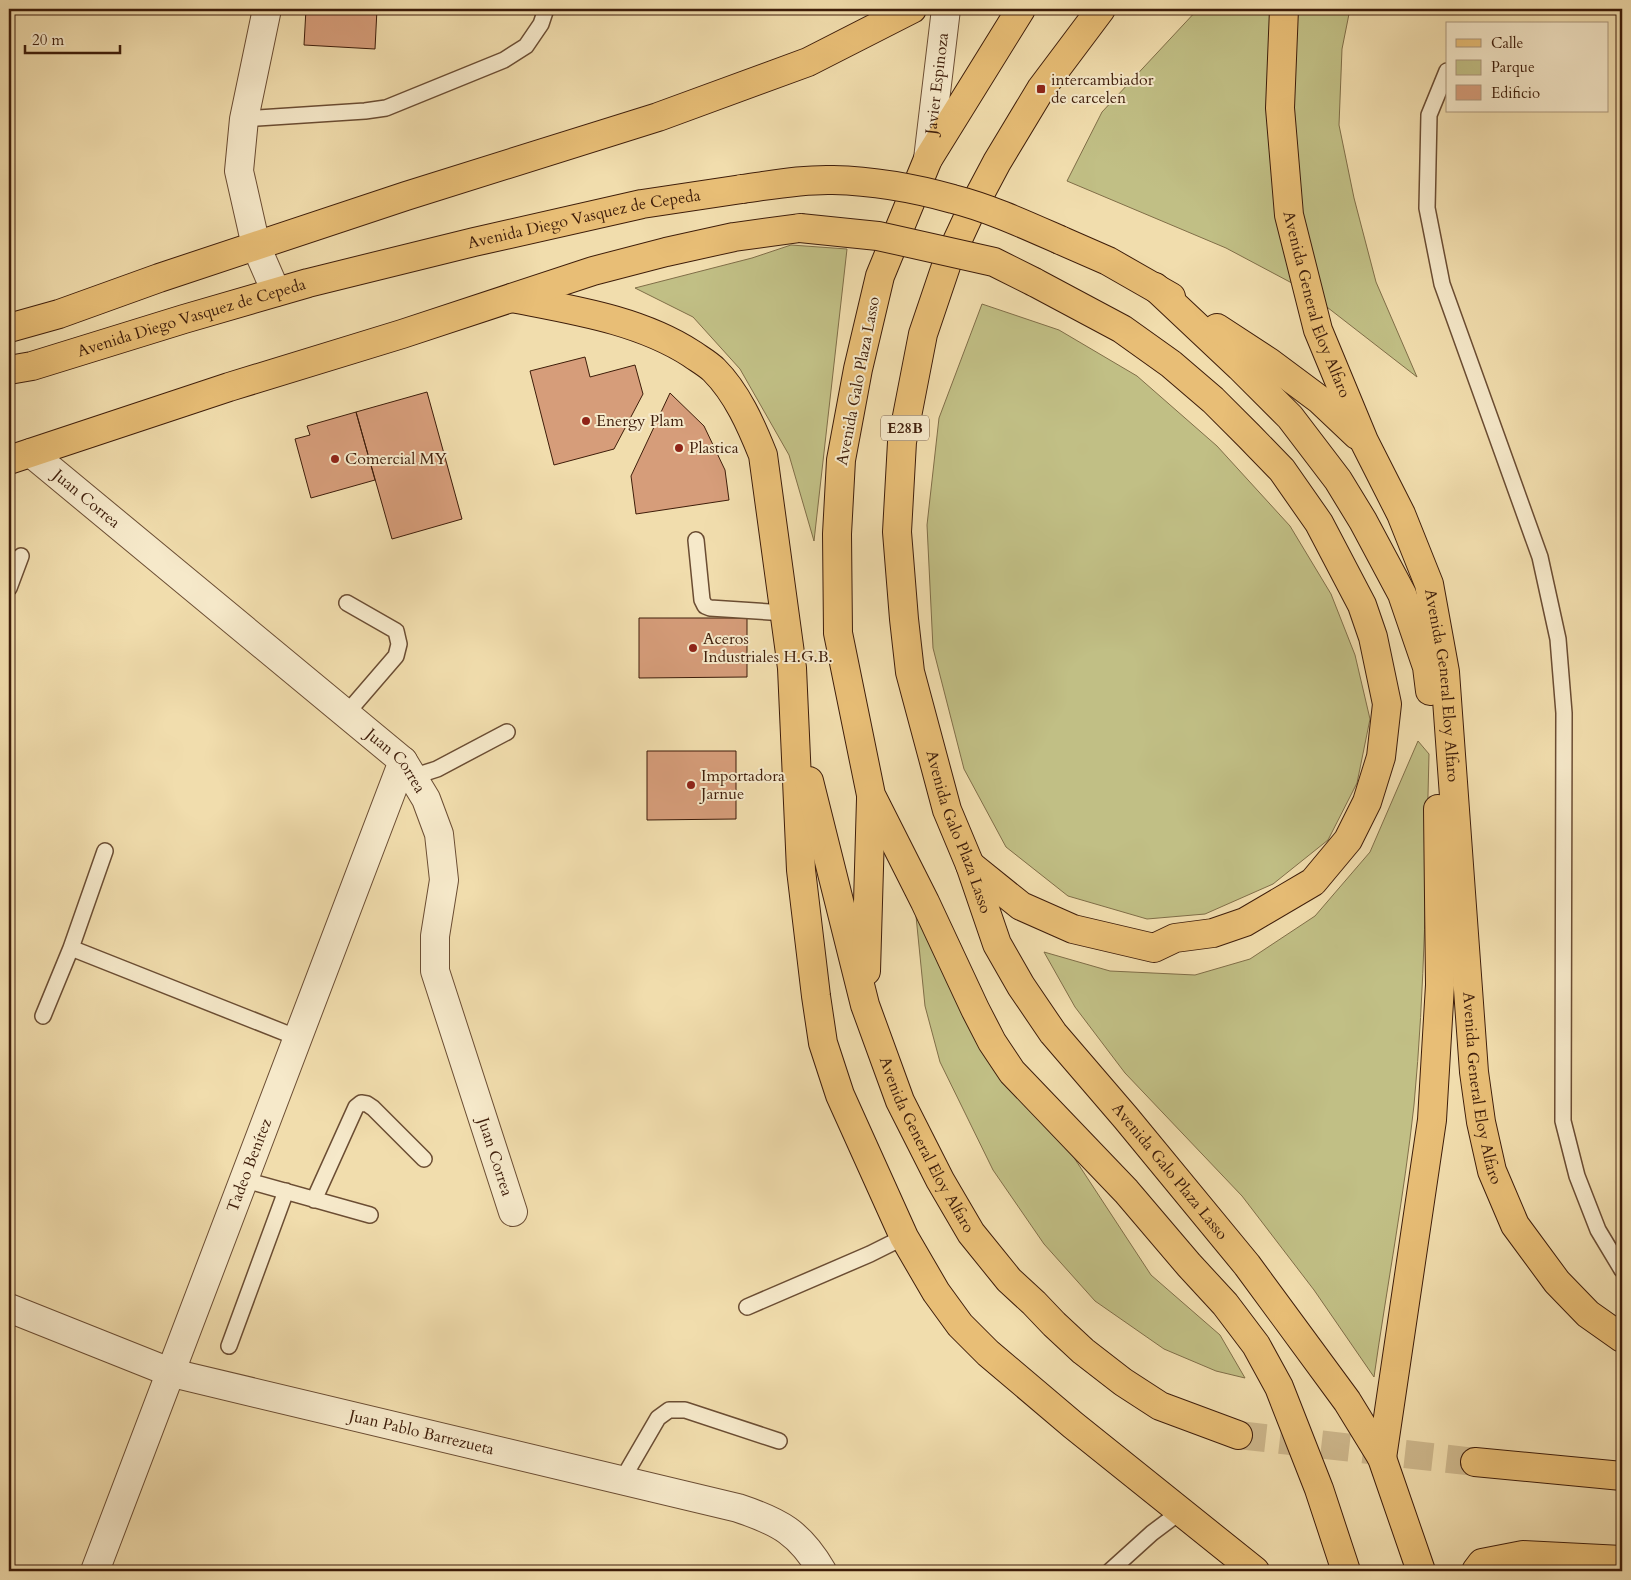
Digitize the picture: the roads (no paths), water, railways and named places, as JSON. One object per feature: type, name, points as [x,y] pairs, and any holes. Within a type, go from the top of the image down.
[{"type":"main road","points":[[9,328],[59,314],[256,246],[677,110],[808,62],[912,9]]},
{"type":"main road","name":"Avenida Galo Plaza Lasso","points":[[1021,9],[928,159],[880,276],[858,369],[841,460],[837,534],[838,633],[872,795],[992,1042],[1012,1072],[1126,1191],[1224,1304],[1256,1345],[1279,1387],[1319,1489],[1346,1571]]},
{"type":"main road","name":"Avenida Galo Plaza Lasso","points":[[1101,9],[1041,89],[996,162],[947,263],[923,334],[902,442],[897,532],[910,672],[947,810],[970,865],[998,944],[1021,986],[1053,1033],[1247,1265],[1347,1400],[1382,1458],[1421,1571]]},
{"type":"main road","name":"Avenida General Eloy Alfaro","points":[[1284,9],[1280,108],[1289,215],[1318,330],[1364,441],[1401,514],[1429,584],[1445,672],[1474,1072],[1481,1122],[1492,1171],[1515,1225],[1557,1282],[1588,1314],[1622,1338]]},
{"type":"main road","name":"Avenida Diego Vasquez de Cepeda","points":[[9,370],[32,366],[276,292],[502,235],[642,204],[803,180],[882,184],[955,199],[1014,220],[1108,261],[1155,287]]},
{"type":"main road","points":[[20,457],[229,387],[402,334],[593,271],[734,237],[800,228],[878,236],[994,262],[1122,329],[1171,364],[1219,406],[1282,470],[1319,524],[1362,605],[1372,637],[1387,704],[1381,758],[1367,802],[1348,840],[1313,882],[1246,922],[1212,933],[1175,938],[1154,948],[1073,929],[1020,906],[970,865]]},
{"type":"main road","points":[[1155,287],[1270,362],[1320,400],[1364,441]]},
{"type":"main road","points":[[1155,287],[1290,417],[1338,480],[1363,521],[1402,594],[1427,667],[1438,760],[1439,994],[1432,1120],[1382,1458]]},
{"type":"main road","points":[[512,298],[582,312],[657,334],[679,345],[713,369],[735,398],[751,427],[763,455],[792,668],[801,870],[816,996],[823,1043],[840,1095],[904,1237],[936,1292],[960,1325],[981,1346],[1073,1425],[1255,1571]]},
{"type":"main road","name":"Avenida General Eloy Alfaro","points":[[796,727],[865,1005],[900,1101],[940,1180],[971,1234],[1009,1280],[1083,1351],[1123,1382],[1160,1406],[1238,1435]]},
{"type":"main road","points":[[865,1005],[872,795]]},
{"type":"main road","points":[[1475,1462],[1622,1476]]},
{"type":"main road","points":[[1476,1571],[1482,1563],[1523,1555],[1622,1560]]},
{"type":"street","points":[[267,9],[244,119],[239,171],[256,246],[276,292]]},
{"type":"street","name":"Javier Espinoza","points":[[928,159],[946,9]]},
{"type":"street","name":"Juan Correa","points":[[20,457],[346,714],[408,769],[426,799],[439,834],[444,880],[435,936],[435,971],[513,1212]]},
{"type":"street","name":"Tadeo Benítez","points":[[95,1571],[298,1038],[408,769]]},
{"type":"street","name":"Juan Pablo Barrezueta","points":[[9,1308],[172,1373],[738,1508],[760,1515],[784,1527],[798,1537],[811,1552],[822,1571]]},
{"type":"lane","points":[[244,119],[386,108],[504,60],[526,46],[541,24],[546,9]]},
{"type":"lane","points":[[1446,73],[1429,115],[1427,208],[1442,284],[1540,557],[1558,639],[1564,713],[1563,1121],[1577,1176],[1598,1230],[1622,1270]]},
{"type":"lane","points":[[696,540],[702,600],[705,606],[710,608],[785,613]]},
{"type":"lane","points":[[9,588],[21,556]]},
{"type":"lane","points":[[346,714],[396,656],[399,644],[396,631],[347,602]]},
{"type":"lane","points":[[408,769],[437,769],[507,732]]},
{"type":"lane","points":[[43,1016],[71,948],[106,851]]},
{"type":"lane","points":[[71,948],[298,1038]]},
{"type":"lane","points":[[314,1200],[356,1107],[361,1103],[373,1108],[424,1159]]},
{"type":"lane","points":[[245,1180],[370,1215]]},
{"type":"lane","points":[[229,1346],[286,1191]]},
{"type":"lane","points":[[747,1307],[870,1254],[904,1237]]},
{"type":"lane","points":[[622,1480],[658,1418],[669,1410],[685,1410],[779,1440]]},
{"type":"lane","points":[[1110,1571],[1152,1533],[1180,1512]]},
{"type":"tunnel","points":[[1238,1435],[1475,1462]]},
{"type":"place","name":"intercambiador de carcelen","points":[[1041,89]]},
{"type":"place","name":"Energy Plam","points":[[586,421]]},
{"type":"place","name":"Plastica","points":[[679,448]]},
{"type":"place","name":"Comercial MY","points":[[335,459]]},
{"type":"place","name":"Aceros Industriales H.G.B.","points":[[693,648]]},
{"type":"place","name":"Importadora Jarnue","points":[[691,785]]}]
